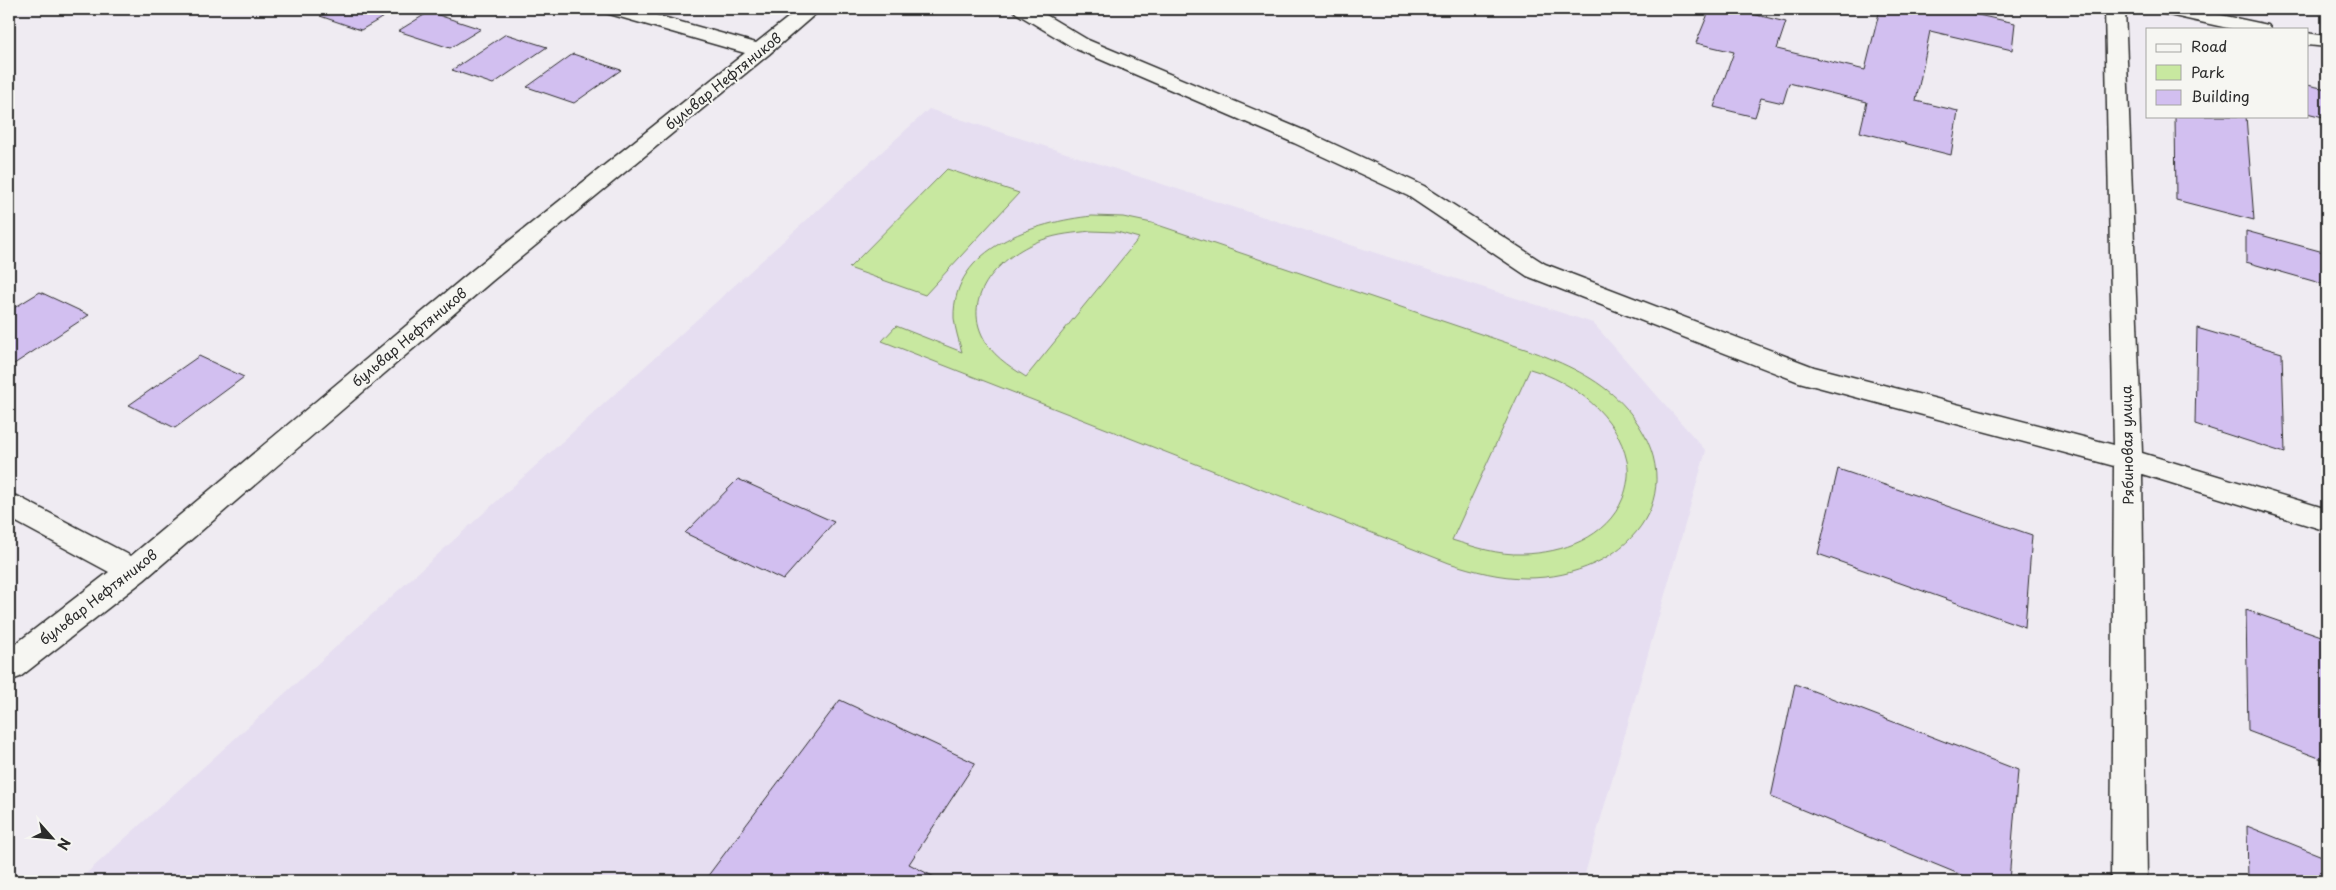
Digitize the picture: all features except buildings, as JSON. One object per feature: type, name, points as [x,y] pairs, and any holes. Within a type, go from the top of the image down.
[{"type":"street","points":[[613,9],[761,51]]},
{"type":"street","name":"бульвар Нефтяников","points":[[9,667],[133,571],[484,275],[812,9]]},
{"type":"street","points":[[1023,9],[1081,44],[1302,138],[1416,191],[1536,270],[1808,375],[2128,459],[2327,520]]},
{"type":"street","name":"Рябиновая улица","points":[[2114,9],[2128,459],[2129,881]]},
{"type":"street","points":[[2166,9],[2256,28]]},
{"type":"street","points":[[2308,39],[2325,42],[2327,38]]},
{"type":"street","points":[[9,505],[133,571]]},
{"type":"shaded area","points":[[929,109],[1593,323],[1706,451],[1583,881],[78,881]]},
{"type":"green space","points":[[947,169],[1019,193],[925,295],[849,268]]},
{"type":"green space","points":[[1092,216],[1123,217],[1152,223],[1537,353],[1574,369],[1597,382],[1618,399],[1627,409],[1648,441],[1656,472],[1653,501],[1641,526],[1621,547],[1594,564],[1562,574],[1517,578],[1478,571],[1449,563],[882,341],[896,326],[962,352],[954,318],[957,293],[967,273],[982,256],[1001,243],[1023,232],[1070,219]],"holes":[[[1091,231],[1117,232],[1139,238],[1026,377],[995,354],[985,342],[977,319],[982,289],[1001,264],[1028,246],[1054,236]],[[1530,369],[1562,382],[1604,415],[1622,444],[1627,461],[1628,480],[1623,498],[1616,512],[1595,533],[1582,541],[1553,550],[1523,554],[1505,553],[1452,540]]]}]
